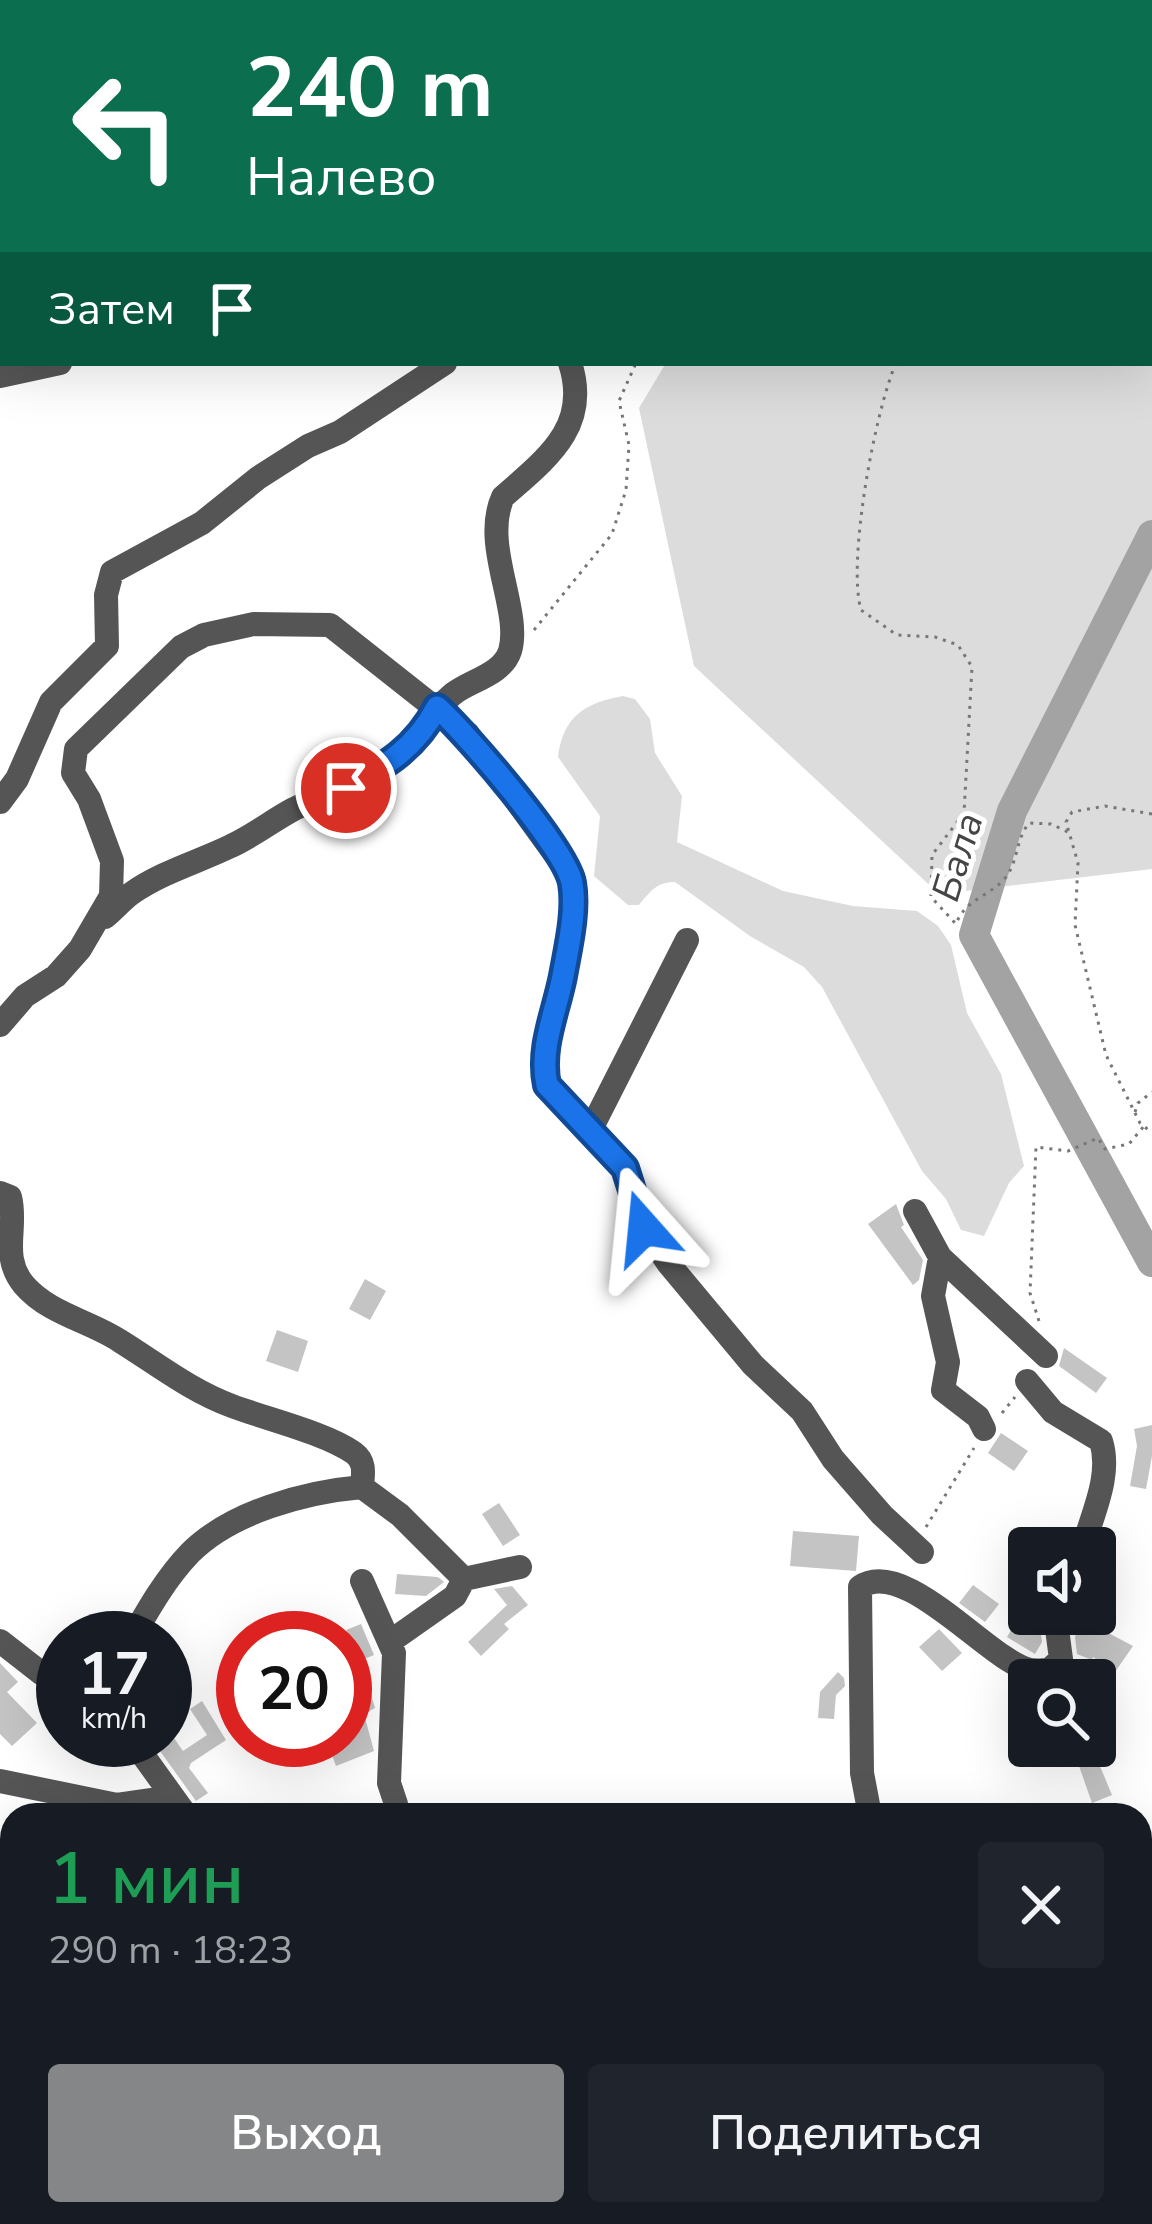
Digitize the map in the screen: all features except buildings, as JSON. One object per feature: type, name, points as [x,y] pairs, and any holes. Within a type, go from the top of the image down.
[{"type":"street","points":[[0,376],[46,366]]},
{"type":"street","points":[[0,802],[17,778],[51,701],[107,646],[106,596],[112,572],[202,524],[258,478],[441,366]]},
{"type":"street","points":[[88,930],[136,890],[230,847],[395,759],[420,737],[437,707],[458,690],[490,676],[510,652],[496,511],[502,497],[569,431],[576,408],[570,366]]},
{"type":"street","points":[[0,1025],[25,996],[56,976],[80,949],[110,896],[112,861],[89,800],[73,773],[76,749],[181,647],[226,628],[330,625],[467,734],[570,874],[571,916],[544,1074],[547,1085],[625,1168],[644,1228],[668,1263],[753,1365],[802,1411],[833,1459],[882,1515],[922,1552]]},
{"type":"street","points":[[590,1133],[687,940]]},
{"type":"street","points":[[0,1193],[10,1197],[12,1205],[8,1250],[13,1264],[22,1284],[42,1301],[122,1341],[209,1396],[354,1454],[364,1468],[362,1487]]},
{"type":"street","points":[[915,1211],[940,1258],[1046,1356]]},
{"type":"street","points":[[940,1258],[933,1296],[948,1362],[943,1390],[978,1417],[984,1429]]},
{"type":"street","points":[[1027,1382],[1053,1412],[1101,1441],[1106,1456],[1089,1527]]},
{"type":"street","points":[[147,1611],[192,1551],[219,1532],[271,1508],[332,1490],[362,1487],[400,1515],[464,1579]]},
{"type":"street","points":[[464,1579],[520,1567]]},
{"type":"street","points":[[391,1641],[455,1596],[464,1579]]},
{"type":"street","points":[[362,1581],[391,1641],[395,1705],[389,1784],[396,1803]]},
{"type":"street","points":[[868,1803],[862,1773],[860,1587],[868,1582],[939,1606],[1027,1670],[1049,1670],[1061,1659],[1058,1635]]},
{"type":"street","points":[[0,1641],[36,1669]]},
{"type":"street","points":[[152,1767],[178,1803]]},
{"type":"street","points":[[0,1781],[107,1803]]},
{"type":"path","points":[[510,652],[543,622],[612,534],[626,490],[629,445],[619,401],[635,366]]},
{"type":"path","points":[[895,366],[880,405],[857,595],[861,610],[897,635],[935,637],[958,645],[972,667],[964,812],[932,855],[931,897],[956,923],[960,912],[1010,872],[1020,834],[1029,823],[1051,824],[1072,834]]},
{"type":"path","points":[[1152,814],[1106,806],[1083,808],[1072,812],[1066,822],[1078,862],[1076,925],[1106,1055],[1135,1112],[1152,1133]]},
{"type":"path","points":[[1135,1112],[1152,1092]]},
{"type":"path","points":[[1046,1356],[1030,1293],[1036,1147],[1068,1151],[1098,1138],[1105,1149],[1129,1144],[1144,1126]]},
{"type":"path","points":[[922,1552],[926,1527],[984,1429],[1027,1382]]},
{"type":"shaded area","points":[[664,366],[1152,366],[1152,869],[939,894],[694,666],[639,408]]},
{"type":"shaded area","points":[[623,696],[635,699],[650,719],[655,753],[682,796],[677,842],[783,891],[853,906],[917,911],[938,926],[951,945],[967,1013],[1001,1074],[1024,1166],[1009,1183],[984,1236],[961,1230],[946,1199],[922,1171],[822,987],[804,967],[750,936],[675,882],[658,886],[639,905],[628,905],[594,876],[600,816],[558,757],[565,732],[578,714]]},
{"type":"waterway","name":"Бала","points":[[1152,535],[1012,811],[974,935],[1152,1262]]},
{"type":"route","points":[[346,788],[404,752],[420,737],[437,707],[467,734],[552,847],[570,874],[573,896],[544,1074],[547,1085],[577,1121],[625,1168],[644,1228]]}]
